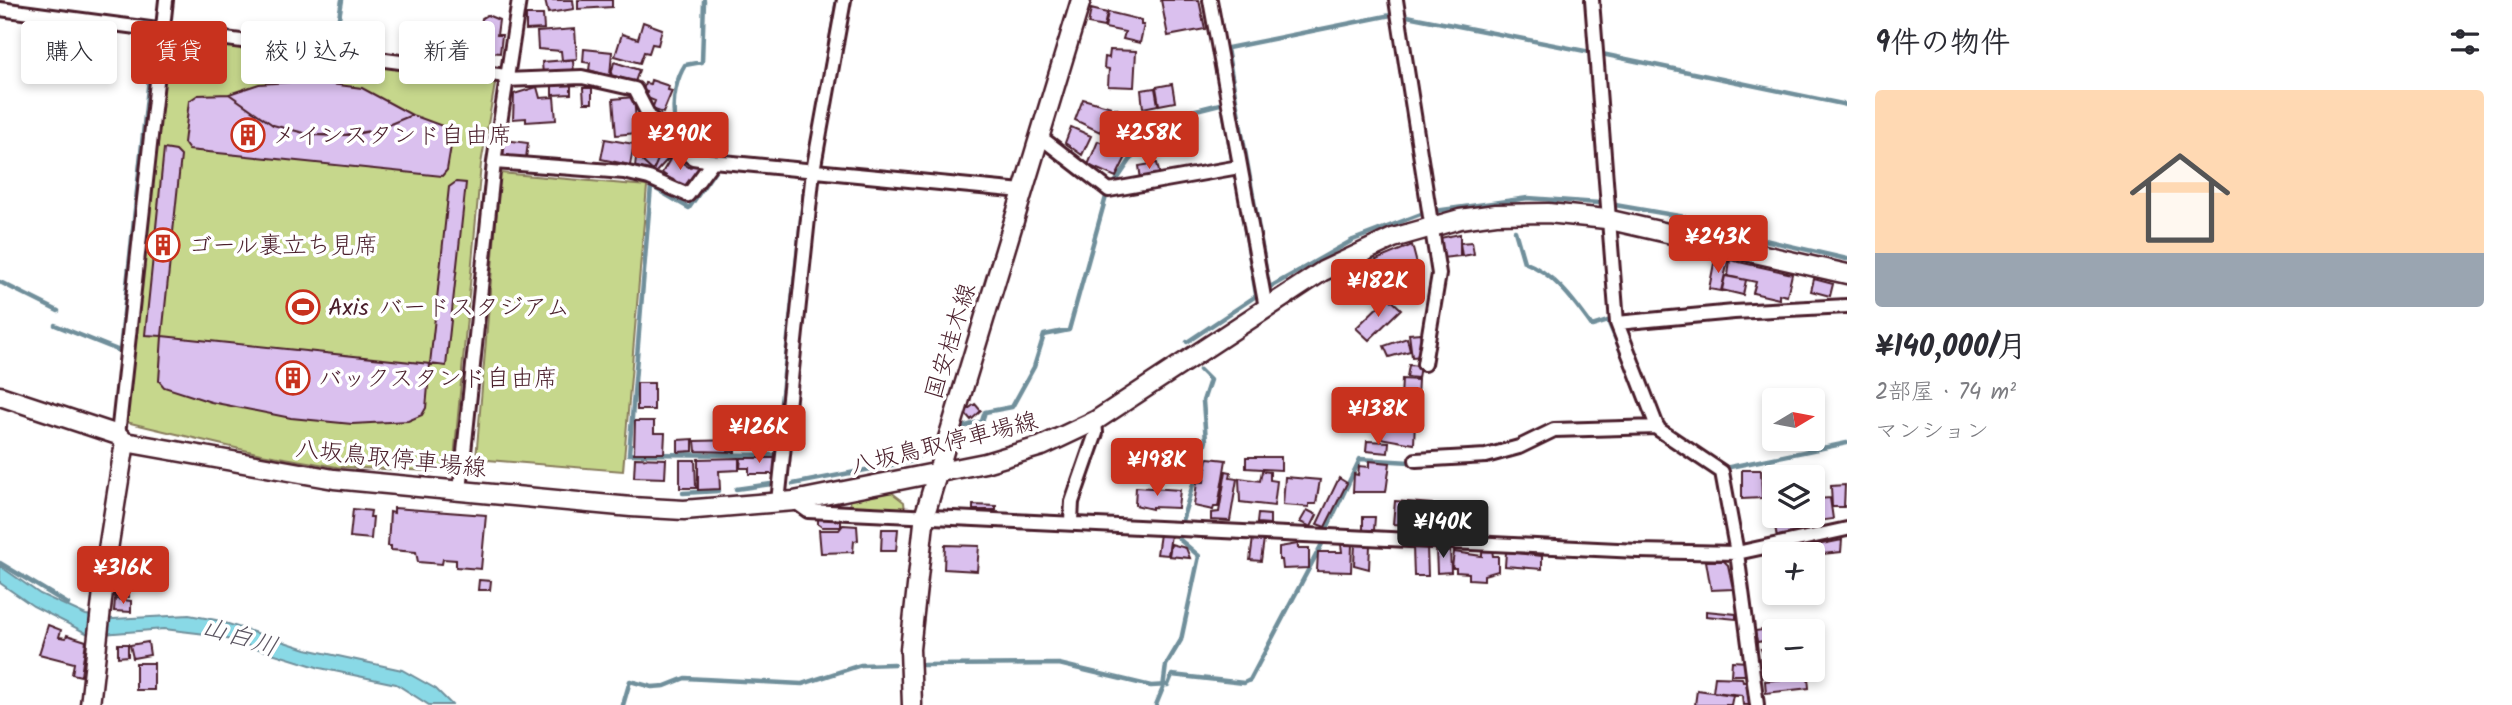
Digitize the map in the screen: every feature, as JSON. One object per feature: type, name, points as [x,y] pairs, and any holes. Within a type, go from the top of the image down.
[{"type":"main road","name":"国安桂木線","points":[[912,705],[910,649],[925,514],[934,474],[1081,0]]},
{"type":"main road","name":"八坂鳥取停車場線","points":[[0,396],[122,438],[334,479],[684,510],[786,501],[934,474],[1017,454],[1095,421],[1266,308],[1363,249],[1430,226],[1496,214],[1548,214],[1606,219],[1847,274]]},
{"type":"main road","points":[[90,705],[122,438]]},
{"type":"street","points":[[162,21],[166,0]]},
{"type":"street","points":[[460,491],[494,162],[519,0]]},
{"type":"street","points":[[844,0],[813,171],[786,501],[808,511],[1071,521],[1638,551],[1737,553],[1847,529]]},
{"type":"street","points":[[1210,0],[1266,308]]},
{"type":"street","points":[[1396,0],[1439,274],[1424,364]]},
{"type":"street","points":[[1592,0],[1606,219],[1616,323],[1658,427],[1722,472],[1737,553],[1736,563],[1757,705]]},
{"type":"street","points":[[0,9],[131,28]]},
{"type":"street","points":[[227,41],[506,78],[582,78],[635,89],[650,118],[668,131],[684,152],[693,158],[1022,191]]},
{"type":"street","points":[[122,438],[155,84]]},
{"type":"street","points":[[1039,136],[1110,190],[1239,167]]},
{"type":"street","points":[[494,162],[624,172],[649,178],[688,195],[713,161]]},
{"type":"street","points":[[1616,323],[1734,312],[1847,306]]},
{"type":"street","points":[[1071,521],[1072,502],[1096,433],[1095,421]]},
{"type":"street","points":[[1416,460],[1486,456],[1519,447],[1554,430],[1658,427]]},
{"type":"green space","name":"Axis バードスタジアム","points":[[227,46],[241,47],[241,84],[385,84],[385,67],[399,69],[399,84],[495,84],[481,164],[454,459],[433,471],[337,467],[261,454],[126,422],[161,84],[227,84]]},
{"type":"green space","points":[[500,173],[647,186],[623,471],[476,459]]},
{"type":"green space","points":[[891,492],[904,502],[905,511],[851,510],[850,499]]},
{"type":"water","name":"山白川","points":[[0,566],[40,594],[86,615],[113,619],[189,615],[216,620],[306,649],[402,670],[436,689],[452,705],[429,705],[396,684],[320,668],[214,635],[164,629],[90,635],[33,606],[0,583]]},
{"type":"building","points":[[545,0],[573,0],[574,9],[548,13]]},
{"type":"building","points":[[578,0],[612,0],[612,7],[578,9]]},
{"type":"building","points":[[1161,0],[1199,0],[1205,29],[1168,36]]},
{"type":"building","points":[[1091,9],[1107,13],[1104,27],[1088,24]]},
{"type":"building","points":[[1108,12],[1141,20],[1141,25],[1144,25],[1140,43],[1123,39],[1125,32],[1105,28]]},
{"type":"building","points":[[487,15],[499,20],[497,35],[502,35],[500,53],[495,53],[495,21],[482,21]]},
{"type":"building","points":[[526,15],[543,15],[544,29],[526,30]]},
{"type":"building","points":[[643,22],[662,29],[658,45],[652,44],[649,53],[644,52],[640,63],[615,56],[622,34],[638,39]]},
{"type":"building","points":[[575,29],[577,59],[562,60],[561,51],[538,49],[537,32]]},
{"type":"building","points":[[584,49],[612,52],[610,76],[589,70],[590,63],[583,62]]},
{"type":"building","points":[[1110,50],[1136,51],[1134,87],[1108,86],[1109,69],[1104,68],[1105,57],[1109,58]]},
{"type":"building","points":[[573,61],[574,73],[543,75],[542,62]]},
{"type":"building","points":[[614,62],[639,70],[635,82],[611,75]]},
{"type":"building","points":[[651,80],[669,86],[668,90],[672,91],[663,113],[652,109],[655,101],[645,97],[645,83],[650,84]]},
{"type":"building","points":[[571,81],[571,94],[552,95],[552,82]]},
{"type":"building","points":[[259,84],[331,84],[362,88],[412,115],[376,130],[337,136],[312,135],[273,125],[229,94]]},
{"type":"building","points":[[1172,84],[1175,102],[1159,105],[1156,87]]},
{"type":"building","points":[[537,87],[540,98],[554,97],[556,120],[526,122],[526,118],[513,119],[514,94]]},
{"type":"building","points":[[583,88],[592,88],[592,103],[584,103]]},
{"type":"building","points":[[1155,88],[1158,105],[1143,108],[1141,90]]},
{"type":"building","name":"メインスタンド自由席","points":[[229,94],[273,125],[312,135],[351,135],[376,130],[412,115],[418,117],[448,128],[453,134],[447,170],[442,176],[189,150],[184,143],[189,101],[198,95]]},
{"type":"building","points":[[634,97],[637,133],[616,135],[613,99]]},
{"type":"building","points":[[1083,99],[1111,107],[1100,132],[1075,120]]},
{"type":"building","points":[[1115,108],[1141,120],[1139,123],[1145,125],[1136,147],[1104,137]]},
{"type":"building","points":[[1071,127],[1091,136],[1082,155],[1065,143]]},
{"type":"building","points":[[665,137],[678,148],[655,173],[643,162]]},
{"type":"building","points":[[605,139],[634,144],[630,165],[601,159]]},
{"type":"building","points":[[505,140],[528,143],[526,158],[503,156]]},
{"type":"building","points":[[1098,141],[1128,153],[1116,177],[1088,165]]},
{"type":"building","points":[[638,142],[663,148],[653,171],[635,167]]},
{"type":"building","name":"ゴール裏立ち見席","points":[[164,149],[176,151],[181,156],[162,336],[145,335]]},
{"type":"building","points":[[672,156],[690,168],[694,163],[700,167],[686,189],[662,173]]},
{"type":"building","points":[[1157,163],[1160,176],[1141,179],[1139,166]]},
{"type":"building","name":"ゴール裏立ち見席","points":[[456,182],[466,183],[446,366],[430,364],[449,187]]},
{"type":"building","points":[[1460,234],[1460,256],[1442,258],[1440,238]]},
{"type":"building","points":[[1472,242],[1474,254],[1462,256],[1460,243]]},
{"type":"building","points":[[1412,245],[1418,268],[1410,271],[1411,275],[1385,282],[1376,260]]},
{"type":"building","points":[[1715,258],[1728,261],[1721,291],[1709,289]]},
{"type":"building","points":[[1730,260],[1792,274],[1787,296],[1779,294],[1779,299],[1753,293],[1756,282],[1728,276]]},
{"type":"building","points":[[1725,276],[1746,280],[1743,295],[1722,290]]},
{"type":"building","points":[[1814,279],[1833,284],[1830,296],[1811,291]]},
{"type":"building","points":[[1388,297],[1401,309],[1369,340],[1356,328]]},
{"type":"building","points":[[1420,333],[1423,356],[1412,357],[1409,334]]},
{"type":"building","name":"バックスタンド自由席","points":[[162,336],[430,364],[426,408],[422,415],[408,421],[352,424],[291,418],[211,402],[164,387],[159,381]]},
{"type":"building","points":[[1407,338],[1410,351],[1389,357],[1384,346]]},
{"type":"building","points":[[1409,365],[1420,366],[1418,378],[1407,377]]},
{"type":"building","points":[[1402,379],[1418,380],[1417,399],[1401,398]]},
{"type":"building","points":[[637,383],[654,383],[654,410],[637,410]]},
{"type":"building","points":[[975,404],[981,411],[971,420],[964,412]]},
{"type":"building","points":[[1400,407],[1417,409],[1416,418],[1399,417]]},
{"type":"building","points":[[1382,417],[1415,421],[1414,444],[1380,438]]},
{"type":"building","points":[[635,421],[654,421],[654,433],[665,433],[664,453],[634,453]]},
{"type":"building","points":[[693,439],[693,451],[678,452],[678,440]]},
{"type":"building","points":[[735,440],[735,452],[696,451],[695,441]]},
{"type":"building","points":[[1367,441],[1389,442],[1388,453],[1366,451]]},
{"type":"building","points":[[1246,457],[1281,457],[1281,470],[1246,468]]},
{"type":"building","points":[[635,458],[666,459],[665,478],[634,477]]},
{"type":"building","points":[[739,458],[739,470],[719,471],[720,489],[698,490],[698,459]]},
{"type":"building","points":[[741,458],[775,458],[774,474],[749,474],[749,468],[740,468]]},
{"type":"building","points":[[1208,458],[1226,460],[1218,507],[1213,510],[1194,506],[1197,482],[1204,482]]},
{"type":"building","points":[[680,460],[695,460],[696,488],[680,488]]},
{"type":"building","points":[[1369,461],[1390,463],[1386,492],[1353,492],[1354,474],[1358,475],[1359,466],[1369,467]]},
{"type":"building","points":[[1742,470],[1761,470],[1762,498],[1742,499]]},
{"type":"building","points":[[1226,471],[1231,472],[1230,478],[1237,479],[1230,521],[1211,520],[1211,513],[1219,512]]},
{"type":"building","points":[[1262,471],[1270,472],[1270,480],[1277,481],[1274,506],[1240,502],[1239,478],[1260,481]]},
{"type":"building","points":[[1285,477],[1320,480],[1316,504],[1309,504],[1309,507],[1283,505]]},
{"type":"building","points":[[1339,478],[1347,483],[1325,527],[1317,524]]},
{"type":"building","points":[[1845,485],[1844,507],[1832,507],[1831,486]]},
{"type":"building","points":[[1136,487],[1180,490],[1178,508],[1152,509],[1135,505]]},
{"type":"building","points":[[1825,498],[1830,498],[1833,519],[1825,520]]},
{"type":"building","points":[[1395,501],[1432,504],[1430,530],[1423,530],[1424,526],[1393,524]]},
{"type":"building","points":[[973,505],[996,506],[996,510],[973,510]]},
{"type":"building","points":[[394,508],[486,515],[481,569],[456,567],[456,560],[443,559],[442,564],[418,562],[416,552],[391,550],[391,546],[388,546],[390,512],[394,513]]},
{"type":"building","points":[[353,509],[371,511],[371,539],[350,537]]},
{"type":"building","points":[[1307,510],[1317,515],[1311,527],[1300,522]]},
{"type":"building","points":[[1258,514],[1270,515],[1270,524],[1257,523]]},
{"type":"building","points":[[818,516],[841,516],[841,527],[822,527],[818,524]]},
{"type":"building","points":[[1363,517],[1375,517],[1374,530],[1363,530]]},
{"type":"building","points":[[843,525],[857,526],[858,540],[854,541],[853,552],[821,553],[819,530],[839,530]]},
{"type":"building","points":[[1775,528],[1799,528],[1800,534],[1777,538]]},
{"type":"building","points":[[882,529],[898,529],[896,551],[881,551]]},
{"type":"building","points":[[1160,534],[1171,535],[1168,555],[1157,554]]},
{"type":"building","points":[[1253,538],[1264,539],[1261,561],[1250,560]]},
{"type":"building","points":[[1842,540],[1841,552],[1825,554],[1825,543]]},
{"type":"building","points":[[1171,544],[1186,548],[1190,558],[1169,556]]},
{"type":"building","points":[[1298,544],[1298,548],[1309,548],[1309,568],[1283,569],[1282,560],[1279,560],[1279,547]]},
{"type":"building","points":[[1341,544],[1352,544],[1351,572],[1317,571],[1318,552],[1342,552]]},
{"type":"building","points":[[1355,544],[1370,545],[1369,569],[1354,565]]},
{"type":"building","points":[[945,545],[979,546],[977,571],[944,569]]},
{"type":"building","points":[[1413,546],[1427,546],[1428,576],[1414,576]]},
{"type":"building","points":[[1436,548],[1450,548],[1451,572],[1437,573]]},
{"type":"building","points":[[1492,550],[1493,556],[1498,556],[1498,571],[1484,575],[1484,580],[1469,579],[1469,573],[1456,572],[1456,568],[1452,568],[1454,552],[1482,556],[1482,551]]},
{"type":"building","points":[[1506,552],[1542,556],[1542,569],[1505,566]]},
{"type":"building","points":[[1706,561],[1724,561],[1728,565],[1733,589],[1711,590]]},
{"type":"building","points":[[479,580],[491,581],[490,590],[478,590]]},
{"type":"building","points":[[115,587],[129,587],[129,597],[115,597]]},
{"type":"building","points":[[115,599],[131,601],[131,612],[114,611]]},
{"type":"building","points":[[1706,611],[1736,614],[1736,619],[1706,616]]},
{"type":"building","points":[[48,625],[61,630],[59,637],[66,638],[67,635],[86,641],[81,676],[72,674],[74,663],[39,654]]},
{"type":"building","points":[[1762,630],[1762,641],[1757,642],[1755,631]]},
{"type":"building","points":[[148,642],[150,655],[133,658],[130,645]]},
{"type":"building","points":[[118,644],[128,644],[128,656],[118,657]]},
{"type":"building","points":[[1732,661],[1747,662],[1746,675],[1731,675]]},
{"type":"building","points":[[136,663],[154,663],[154,690],[136,690]]},
{"type":"building","points":[[1715,677],[1742,678],[1743,682],[1750,682],[1751,705],[1743,705],[1742,695],[1713,692]]},
{"type":"building","points":[[1765,682],[1808,682],[1809,688],[1766,693]]},
{"type":"building","points":[[1697,690],[1733,695],[1731,705],[1695,705]]},
{"type":"waterway","points":[[338,21],[342,0]]},
{"type":"waterway","points":[[702,154],[690,148],[682,139],[674,115],[674,101],[685,65],[702,62],[704,0]]},
{"type":"waterway","points":[[814,134],[837,0]]},
{"type":"waterway","points":[[1228,48],[1391,15]]},
{"type":"waterway","points":[[1407,16],[1590,52]]},
{"type":"waterway","points":[[1227,49],[1269,286]]},
{"type":"waterway","points":[[1602,54],[1847,105]]},
{"type":"waterway","points":[[55,325],[120,351],[148,84]]},
{"type":"waterway","points":[[1114,184],[1135,153],[1148,122],[1220,104]]},
{"type":"waterway","points":[[1222,104],[1232,158]]},
{"type":"waterway","points":[[716,169],[689,208],[651,186],[629,454],[776,455]]},
{"type":"waterway","points":[[1236,177],[1256,294]]},
{"type":"waterway","points":[[780,412],[805,182]]},
{"type":"waterway","points":[[960,428],[982,421],[985,412],[1012,407],[1034,367],[1044,335],[1069,330],[1107,193]]},
{"type":"waterway","points":[[1435,211],[1528,198],[1599,203]]},
{"type":"waterway","points":[[1615,205],[1749,228],[1756,238],[1847,259]]},
{"type":"waterway","points":[[1270,287],[1353,240],[1421,214]]},
{"type":"waterway","points":[[1515,231],[1524,262],[1554,280],[1592,326],[1608,321],[1634,383]]},
{"type":"waterway","points":[[0,282],[58,311]]},
{"type":"waterway","points":[[1187,342],[1256,296]]},
{"type":"waterway","points":[[1156,705],[1163,688],[1166,665],[1181,640],[1199,556],[1179,539],[1178,534],[1206,441],[1203,401],[1210,380],[1200,370]]},
{"type":"waterway","points":[[793,484],[912,461],[928,448],[930,441]]},
{"type":"waterway","points":[[1721,465],[1725,468],[1847,443]]},
{"type":"waterway","points":[[776,454],[777,444]]},
{"type":"waterway","points":[[1327,528],[1360,459],[1410,462]]},
{"type":"waterway","points":[[736,489],[771,484]]},
{"type":"waterway","points":[[683,493],[718,491]]},
{"type":"waterway","points":[[923,665],[1059,664],[1151,686],[1168,685],[1172,675],[1244,683],[1250,680],[1323,542]]},
{"type":"waterway","points":[[0,563],[68,604]]},
{"type":"waterway","points":[[623,705],[630,681],[652,687],[665,686],[685,678],[802,684],[861,665],[894,664]]},
{"type":"place","name":"メインスタンド自由席","points":[[248,135]]},
{"type":"place","name":"ゴール裏立ち見席","points":[[163,245]]},
{"type":"place","name":"Axis バードスタジアム","points":[[303,307]]},
{"type":"place","name":"バックスタンド自由席","points":[[293,378]]}]
